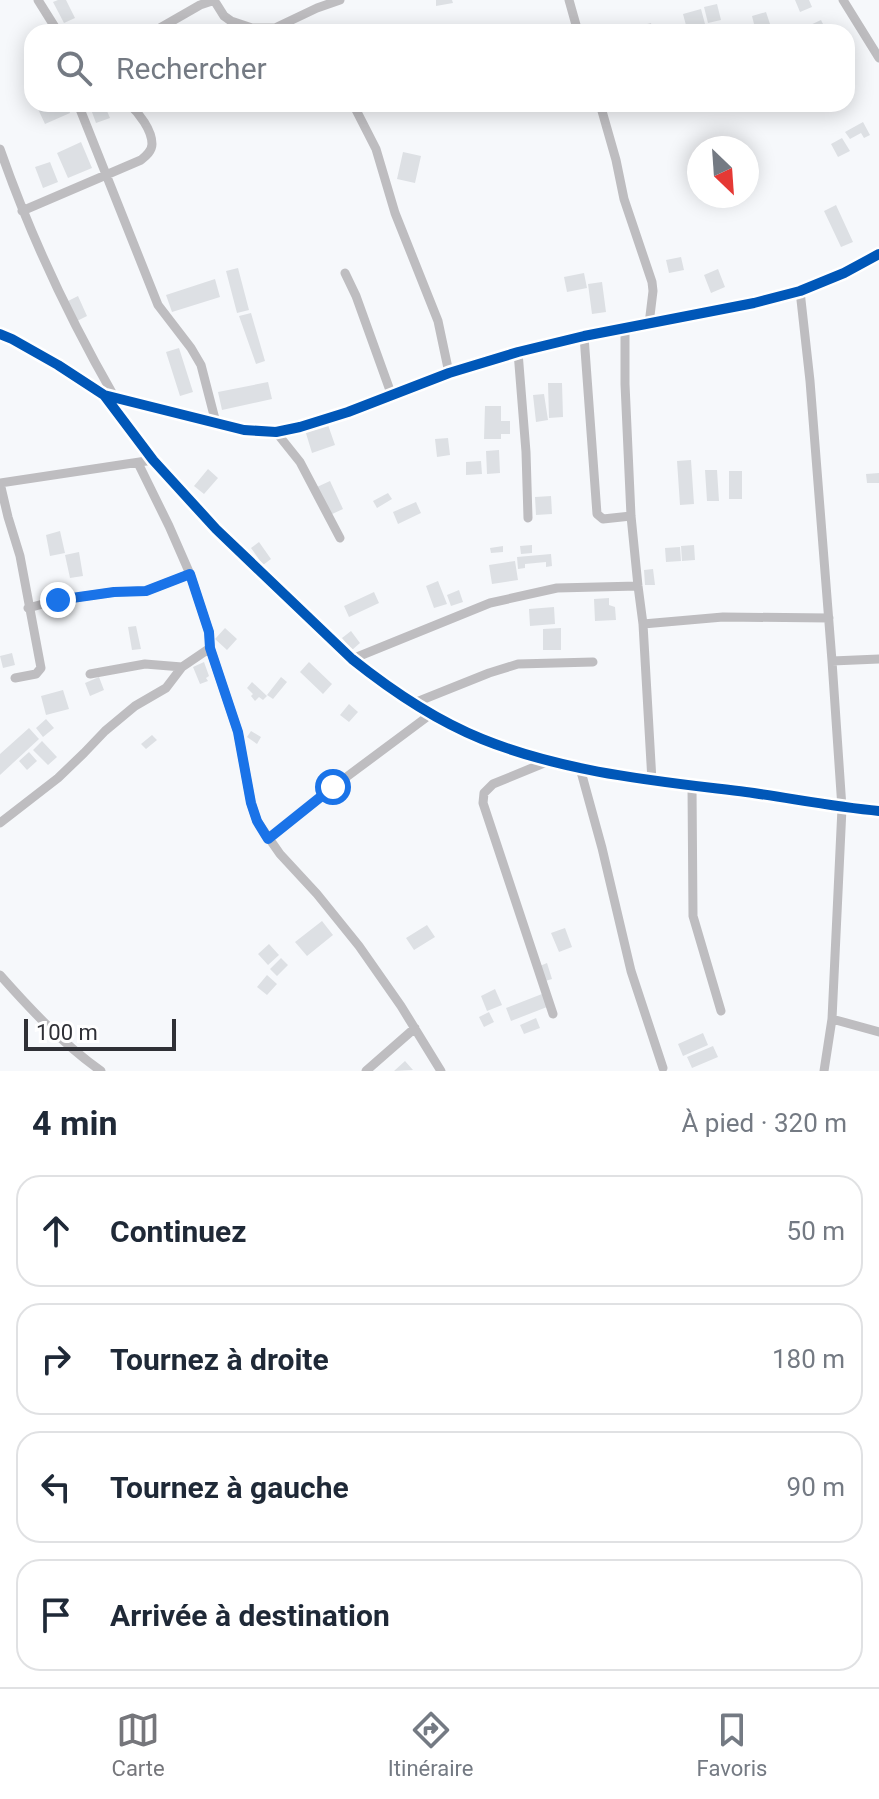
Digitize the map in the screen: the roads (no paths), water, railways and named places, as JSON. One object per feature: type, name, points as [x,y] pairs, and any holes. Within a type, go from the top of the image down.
[{"type":"street","points":[[167,24],[214,0],[224,16],[240,24]]},
{"type":"street","points":[[288,24],[340,0]]},
{"type":"street","points":[[569,0],[576,24]]},
{"type":"street","points":[[843,0],[879,58]]},
{"type":"street","points":[[40,1],[53,24]]},
{"type":"street","points":[[81,112],[158,305],[201,365],[216,423]]},
{"type":"street","points":[[22,211],[141,160],[150,152],[152,143],[146,125],[135,112]]},
{"type":"street","points":[[357,112],[376,149],[395,213],[438,321],[449,373]]},
{"type":"street","points":[[602,112],[624,199],[652,282],[649,324]]},
{"type":"street","points":[[0,149],[22,211],[109,396],[153,460],[216,529],[373,676],[431,714],[484,740],[549,761],[652,781],[879,811]]},
{"type":"street","points":[[0,334],[109,396],[244,430],[276,432],[300,427],[449,373],[518,352],[800,291],[879,254]]},
{"type":"street","points":[[345,273],[392,396]]},
{"type":"street","points":[[800,291],[810,381],[842,808],[832,1019],[824,1071]]},
{"type":"street","points":[[625,328],[631,516],[643,624],[652,781]]},
{"type":"street","points":[[584,336],[597,514],[603,519],[631,516]]},
{"type":"street","points":[[518,352],[528,518]]},
{"type":"street","points":[[276,432],[300,462],[340,538]]},
{"type":"street","points":[[15,678],[36,674],[41,668],[20,556],[0,483],[153,460]]},
{"type":"street","points":[[138,463],[190,574],[238,732],[257,821],[268,839],[359,946],[441,1071]]},
{"type":"street","points":[[28,608],[58,600],[146,591],[190,574]]},
{"type":"street","points":[[352,659],[490,603],[557,588],[638,586]]},
{"type":"street","points":[[643,624],[723,617],[829,618]]},
{"type":"street","points":[[0,823],[58,778],[135,706],[166,688],[182,667],[210,648]]},
{"type":"street","points":[[832,661],[879,659]]},
{"type":"street","points":[[414,703],[518,664],[593,662]]},
{"type":"street","points":[[90,674],[145,664],[182,667]]},
{"type":"street","points":[[268,839],[431,714]]},
{"type":"street","points":[[549,761],[493,784],[484,793],[483,803],[553,1014]]},
{"type":"street","points":[[580,768],[631,971],[663,1068]]},
{"type":"street","points":[[692,786],[693,916],[721,1011]]},
{"type":"street","points":[[0,975],[35,1014],[101,1071]]},
{"type":"street","points":[[832,1019],[879,1032]]},
{"type":"street","points":[[366,1071],[415,1028]]}]
